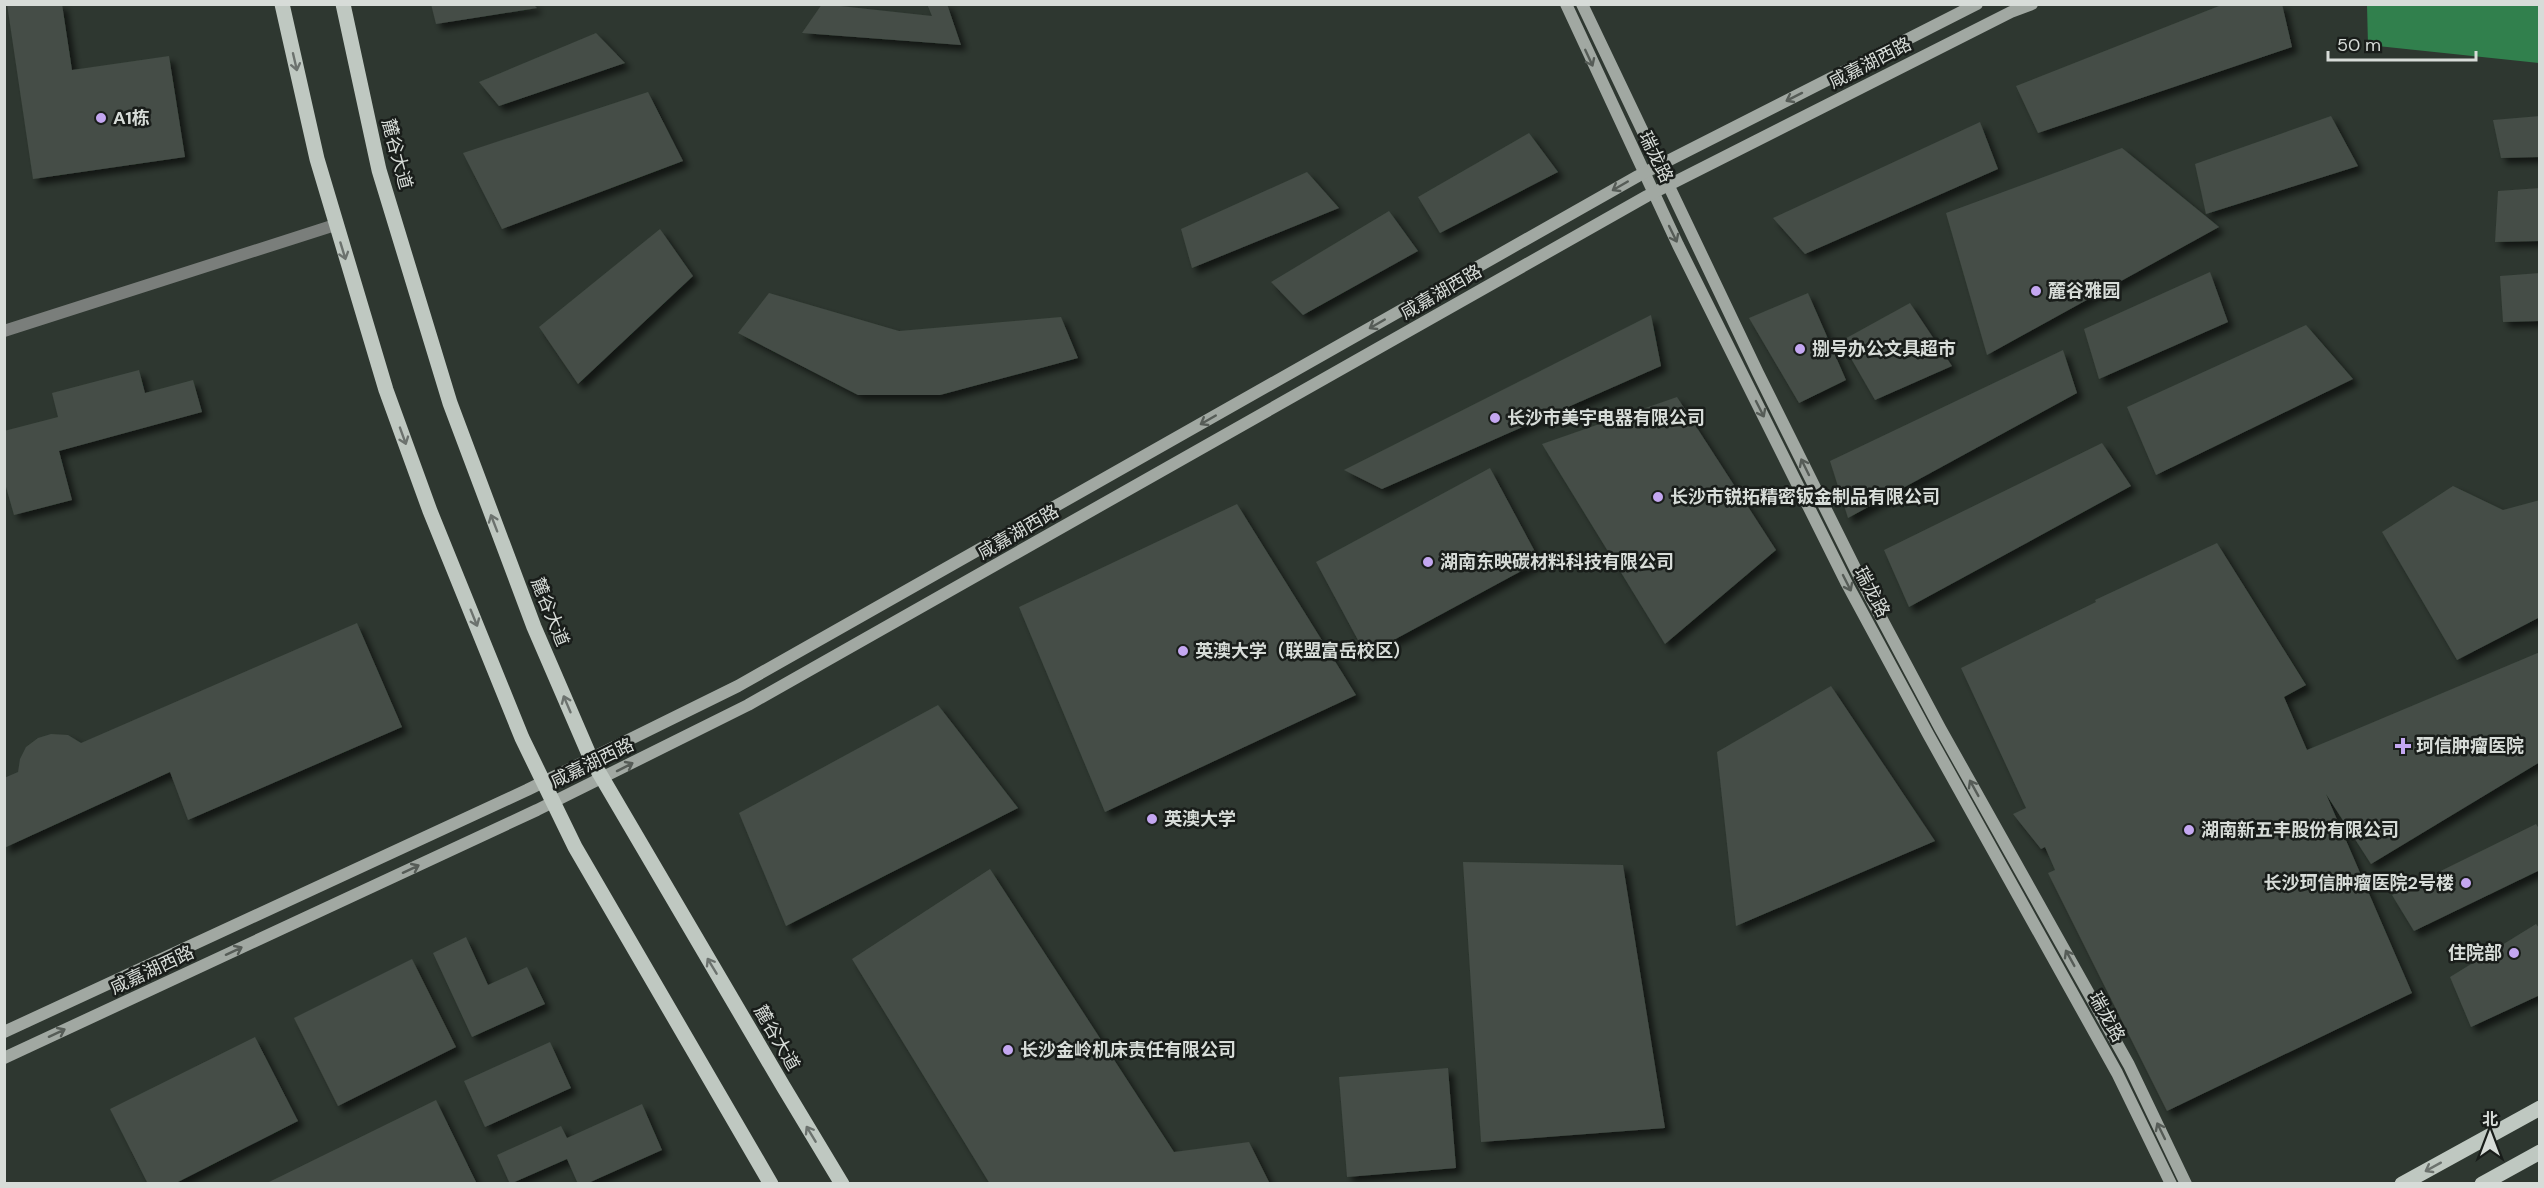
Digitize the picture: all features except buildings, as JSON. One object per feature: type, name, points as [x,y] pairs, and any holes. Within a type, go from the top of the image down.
[{"type":"main road","points":[[282,4],[317,159],[386,390],[430,511],[522,738],[575,847],[771,1184]]},
{"type":"main road","name":"麓谷大道","points":[[343,4],[379,170],[450,403],[534,627],[591,759],[842,1184]]},
{"type":"main road","name":"瑞龙路","points":[[1566,4],[1653,193],[1847,584],[2117,1073],[2170,1184]]},
{"type":"main road","name":"瑞龙路","points":[[1582,4],[1667,186],[1860,578],[1940,728],[2129,1065],[2186,1184]]},
{"type":"main road","name":"咸嘉湖西路","points":[[4,1032],[543,783],[738,686],[1644,173],[1977,4]]},
{"type":"main road","name":"咸嘉湖西路","points":[[4,1058],[552,802],[748,705],[1653,193],[2011,12],[2032,4]]},
{"type":"main road","points":[[2402,1184],[2540,1108]]},
{"type":"main road","points":[[2482,1184],[2540,1152]]},
{"type":"street","points":[[4,331],[335,225]]},
{"type":"green space","points":[[2367,5],[2539,5],[2539,63],[2368,45]]},
{"type":"place","name":"A1栋","points":[[101,118]]},
{"type":"place","name":"麓谷雅园","points":[[2036,291]]},
{"type":"place","name":"捌号办公文具超市","points":[[1800,349]]},
{"type":"place","name":"长沙市美宇电器有限公司","points":[[1495,418]]},
{"type":"place","name":"长沙市锐拓精密钣金制品有限公司","points":[[1658,497]]},
{"type":"place","name":"湖南东映碳材料科技有限公司","points":[[1428,562]]},
{"type":"place","name":"英澳大学（联盟富岳校区）","points":[[1183,651]]},
{"type":"place","name":"珂信肿瘤医院","points":[[2403,746]]},
{"type":"place","name":"英澳大学","points":[[1152,819]]},
{"type":"place","name":"湖南新五丰股份有限公司","points":[[2189,830]]},
{"type":"place","name":"长沙珂信肿瘤医院2号楼","points":[[2466,883]]},
{"type":"place","name":"住院部","points":[[2514,953]]},
{"type":"place","name":"长沙金岭机床责任有限公司","points":[[1008,1050]]}]
